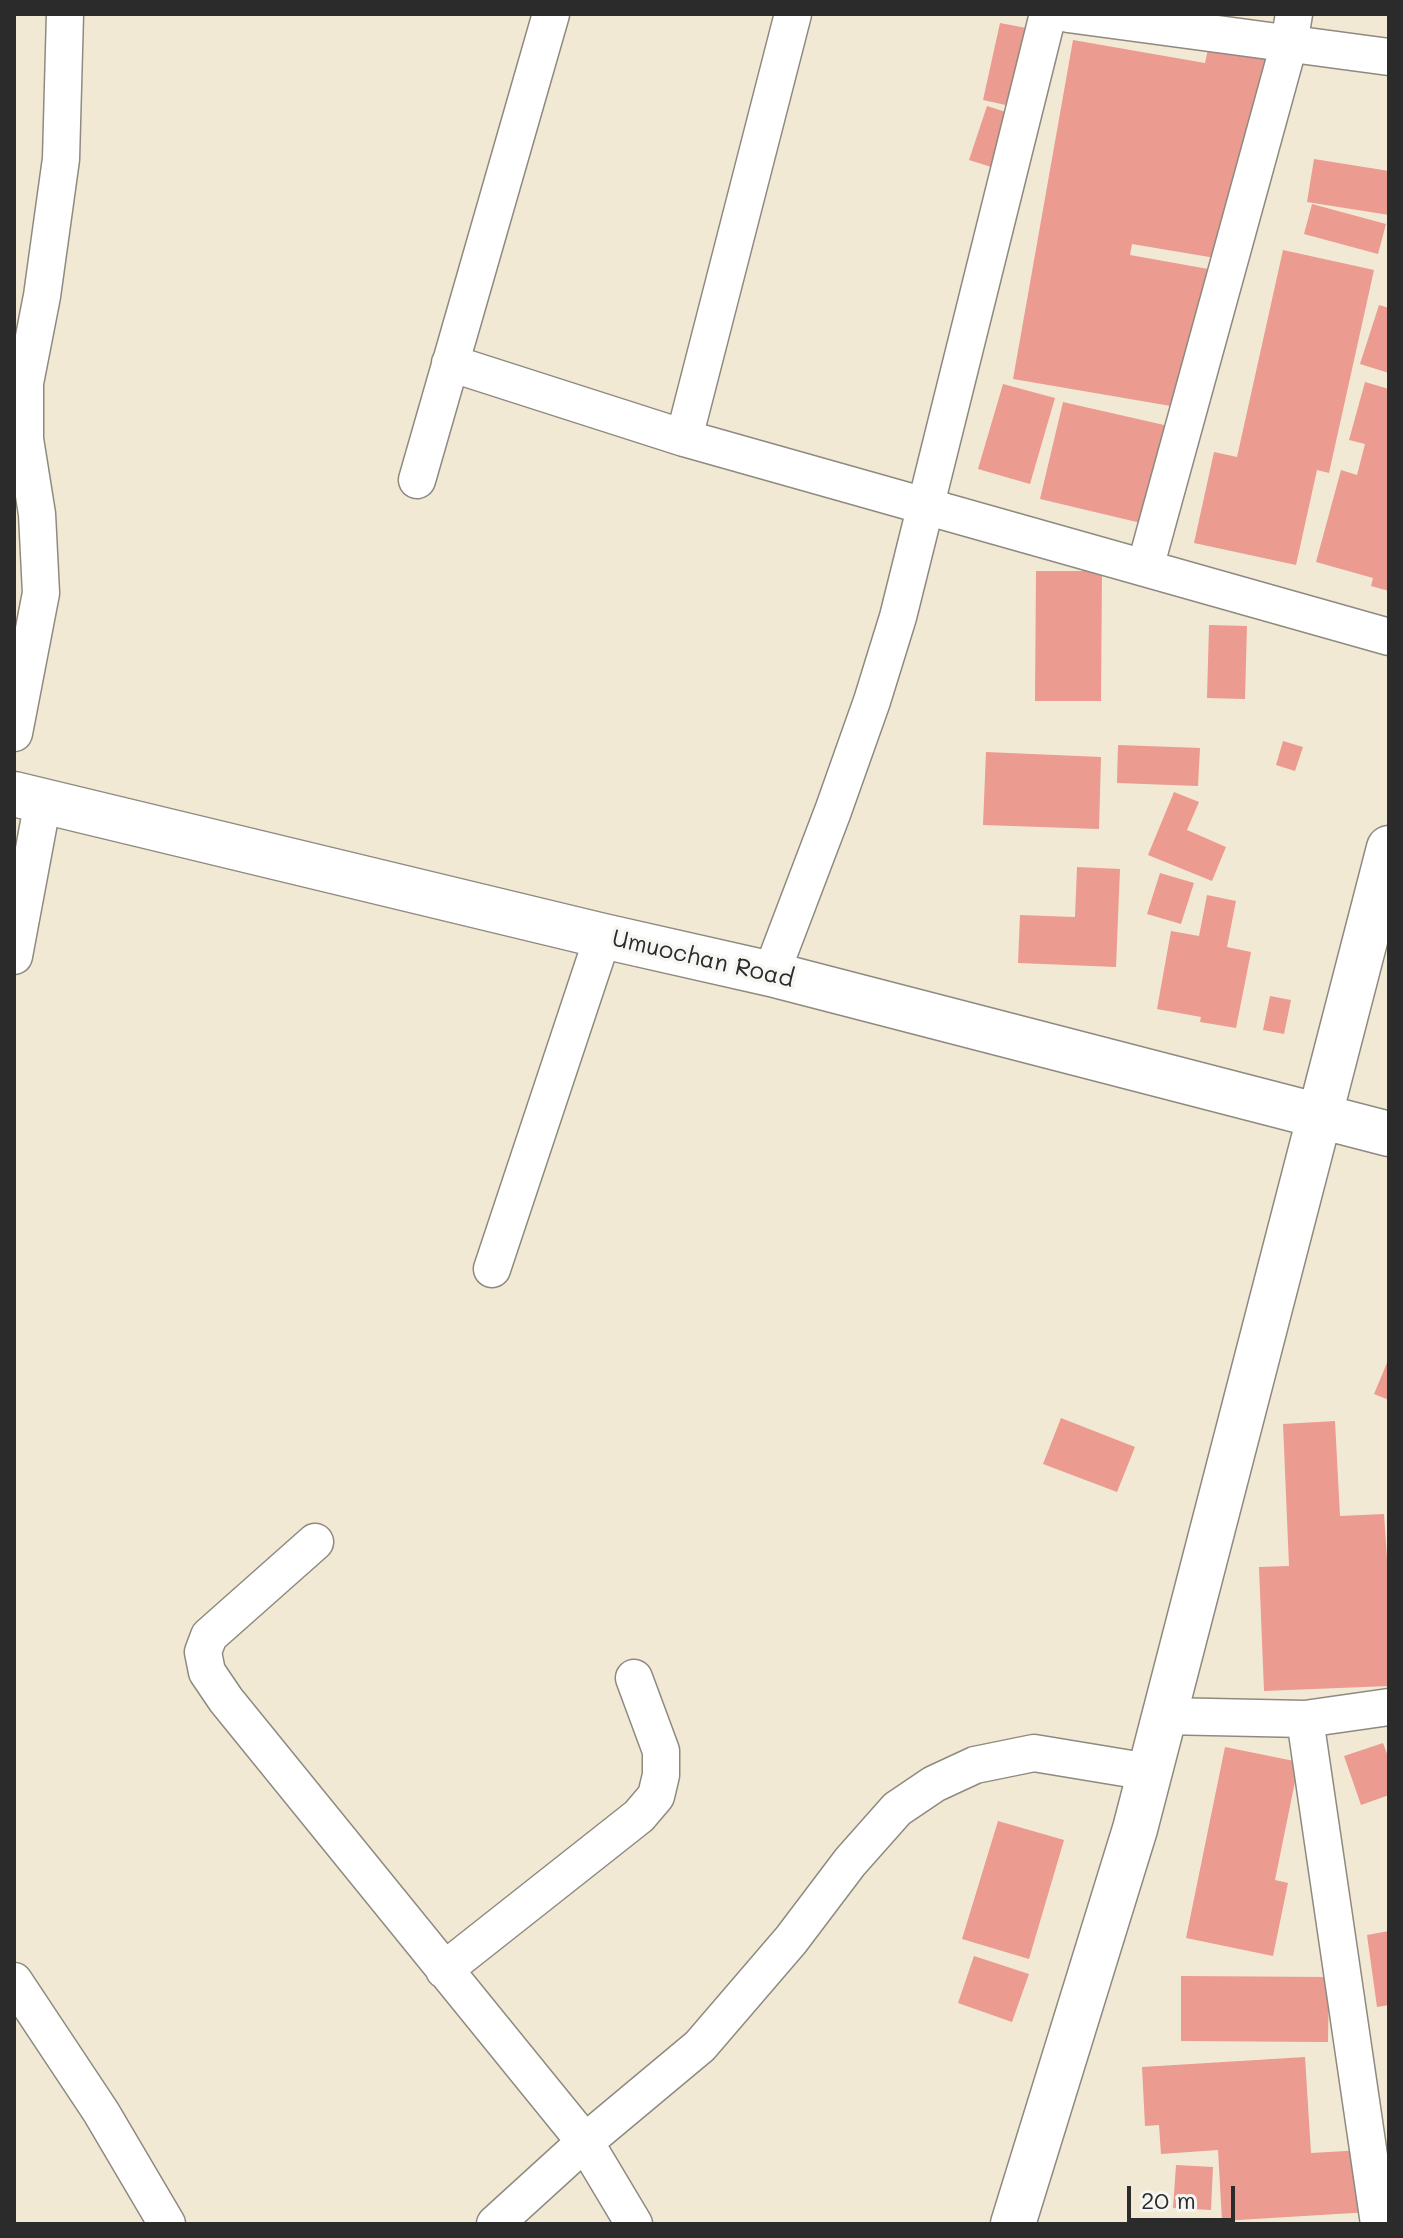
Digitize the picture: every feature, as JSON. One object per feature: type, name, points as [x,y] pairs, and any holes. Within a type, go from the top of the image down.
[{"type":"main road","name":"Umuochan Road","points":[[29,798],[771,974],[1389,1134]]},
{"type":"main road","points":[[1013,2224],[1135,1829],[1389,848]]},
{"type":"street","points":[[14,733],[41,593],[37,514],[25,439],[25,383],[42,296],[61,159],[65,14]]},
{"type":"street","points":[[417,480],[551,14]]},
{"type":"street","points":[[684,438],[793,14]]},
{"type":"street","points":[[771,974],[872,701],[927,507],[955,379],[1048,14]]},
{"type":"street","points":[[1068,14],[1292,29],[1389,57]]},
{"type":"street","points":[[1145,568],[1292,29]]},
{"type":"street","points":[[450,363],[684,438],[1389,637]]},
{"type":"street","points":[[14,956],[29,798]]},
{"type":"street","points":[[492,1269],[603,936]]},
{"type":"street","points":[[315,1542],[209,1636],[203,1652],[207,1672],[235,1712],[585,2142],[634,2224]]},
{"type":"street","points":[[444,1970],[639,1816],[656,1796],[661,1775],[661,1751],[634,1678]]},
{"type":"street","points":[[1164,1716],[1305,1719],[1389,1707]]},
{"type":"street","points":[[1305,1719],[1379,2224]]},
{"type":"street","points":[[495,2224],[585,2142],[700,2046],[897,1809],[934,1784],[975,1765],[1034,1753],[1149,1772]]},
{"type":"street","points":[[14,1981],[101,2112],[167,2224]]},
{"type":"building","points":[[1000,23],[1053,33],[1037,112],[983,100]]},
{"type":"building","points":[[1073,40],[1205,63],[1208,49],[1282,62],[1233,261],[1132,244],[1130,255],[1225,272],[1200,411],[1013,379]]},
{"type":"building","points":[[987,106],[1028,119],[1010,173],[969,160]]},
{"type":"building","points":[[1314,159],[1389,171],[1389,215],[1307,202]]},
{"type":"building","points":[[1312,204],[1386,224],[1378,254],[1304,234]]},
{"type":"building","points":[[1283,250],[1374,270],[1329,473],[1317,470],[1296,565],[1194,543],[1214,452],[1237,457]]},
{"type":"building","points":[[1379,305],[1389,308],[1389,373],[1360,364]]},
{"type":"building","points":[[1365,382],[1389,389],[1389,591],[1371,586],[1373,578],[1316,562],[1341,470],[1357,475],[1365,444],[1349,440]]},
{"type":"building","points":[[1003,384],[1055,398],[1030,484],[978,469]]},
{"type":"building","points":[[1063,402],[1186,430],[1162,528],[1040,499]]},
{"type":"building","points":[[1036,571],[1102,571],[1101,701],[1035,701]]},
{"type":"building","points":[[1209,625],[1247,626],[1245,699],[1207,698]]},
{"type":"building","points":[[1283,741],[1303,747],[1295,771],[1276,765]]},
{"type":"building","points":[[1118,745],[1200,748],[1198,786],[1117,783]]},
{"type":"building","points":[[986,752],[1101,757],[1099,829],[983,825]]},
{"type":"building","points":[[1174,792],[1199,802],[1187,830],[1226,847],[1212,881],[1148,855]]},
{"type":"building","points":[[1077,867],[1120,869],[1116,967],[1018,963],[1020,915],[1075,917]]},
{"type":"building","points":[[1160,873],[1194,883],[1181,924],[1147,914]]},
{"type":"building","points":[[1207,895],[1236,901],[1227,947],[1251,952],[1236,1028],[1200,1022],[1201,1017],[1157,1009],[1171,931],[1199,936]]},
{"type":"building","points":[[1270,996],[1291,1000],[1284,1034],[1263,1030]]},
{"type":"building","points":[[1389,1358],[1389,1400],[1374,1394]]},
{"type":"building","points":[[1061,1418],[1135,1447],[1117,1492],[1043,1464]]},
{"type":"building","points":[[1335,1421],[1340,1516],[1384,1514],[1389,1587],[1389,1686],[1264,1691],[1259,1567],[1289,1566],[1283,1424]]},
{"type":"building","points":[[1383,1743],[1389,1759],[1389,1795],[1361,1805],[1344,1756]]},
{"type":"building","points":[[1225,1747],[1299,1762],[1275,1880],[1288,1883],[1273,1956],[1186,1938]]},
{"type":"building","points":[[998,1821],[1064,1840],[1029,1959],[962,1939]]},
{"type":"building","points":[[1389,1931],[1389,2005],[1377,2007],[1367,1935]]},
{"type":"building","points":[[974,1956],[1029,1974],[1012,2022],[958,2003]]},
{"type":"building","points":[[1181,1976],[1329,1977],[1328,2042],[1181,2041]]},
{"type":"building","points":[[1305,2057],[1311,2153],[1381,2149],[1386,2211],[1222,2221],[1218,2150],[1161,2154],[1159,2125],[1145,2126],[1142,2067]]},
{"type":"building","points":[[1176,2165],[1213,2167],[1211,2210],[1173,2208]]}]
